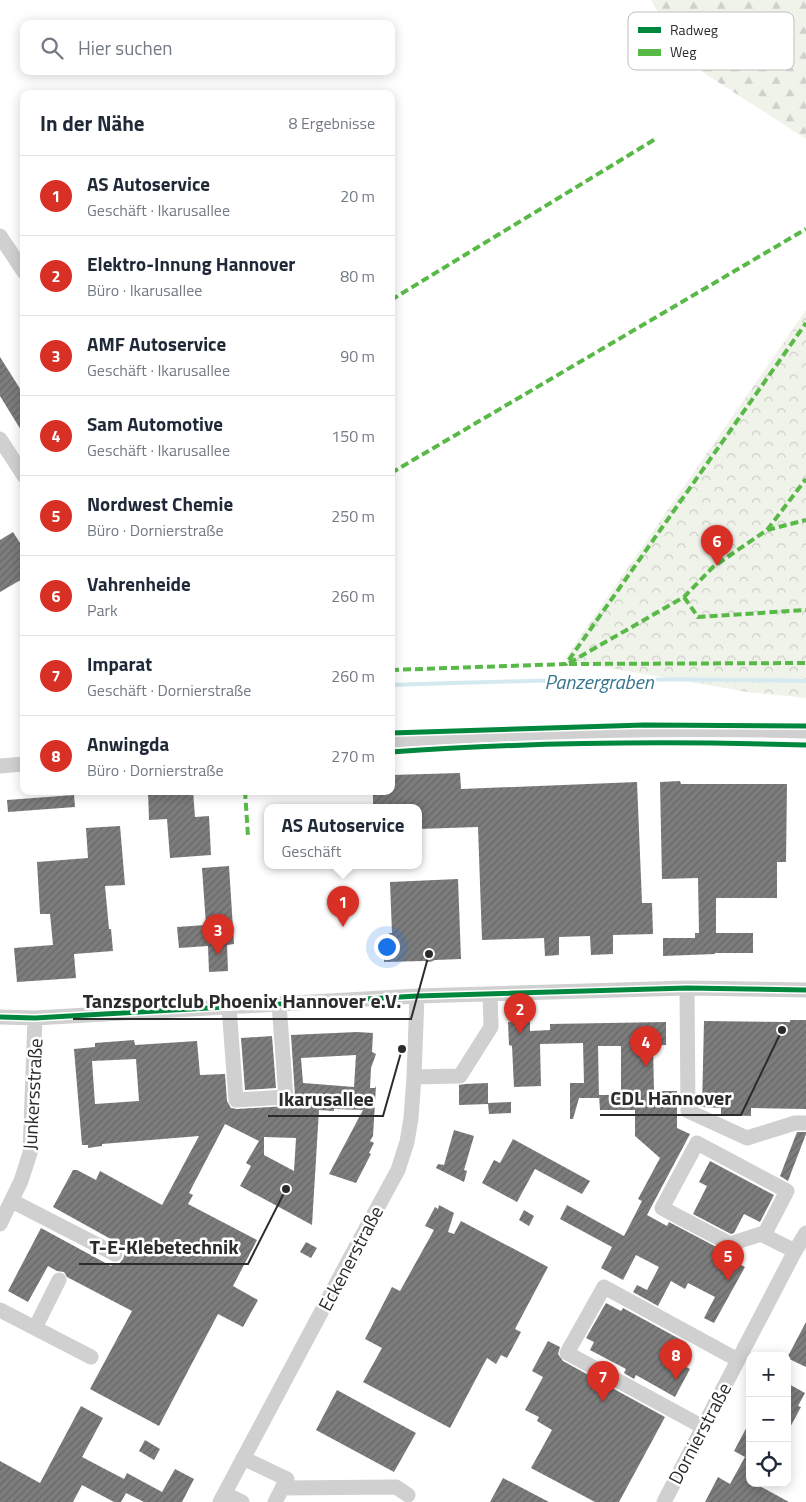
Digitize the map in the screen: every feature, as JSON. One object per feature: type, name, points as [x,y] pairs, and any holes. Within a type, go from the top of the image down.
[{"type":"street","points":[[0,236],[20,266]]},
{"type":"street","points":[[0,439],[20,470]]},
{"type":"street","points":[[395,740],[660,730],[806,731]]},
{"type":"street","points":[[0,766],[20,764]]},
{"type":"street","points":[[687,988],[688,1111],[747,1138],[795,1123],[806,1123]]},
{"type":"street","points":[[0,1017],[35,1018],[417,996],[687,988],[806,990]]},
{"type":"street","points":[[414,1077],[460,1076],[491,1027],[490,994]]},
{"type":"street","name":"Eckenerstraße","points":[[223,1498],[398,1170],[408,1142],[414,1077],[417,996]]},
{"type":"street","points":[[229,1007],[236,1100],[286,1097],[280,1004]]},
{"type":"street","name":"Junkersstraße","points":[[0,1224],[22,1182],[30,1153],[35,1018]]},
{"type":"street","points":[[764,1235],[787,1191],[697,1143],[662,1208],[730,1244],[761,1234],[795,1251]]},
{"type":"street","points":[[12,1201],[115,1254]]},
{"type":"street","name":"Dornierstraße","points":[[664,1502],[806,1233]]},
{"type":"street","points":[[34,1328],[59,1280]]},
{"type":"street","points":[[703,1427],[567,1353],[604,1287],[738,1360]]},
{"type":"street","points":[[0,1310],[91,1357]]},
{"type":"street","points":[[243,1458],[287,1479],[275,1502]]},
{"type":"street","points":[[282,1488],[396,1487],[408,1495]]},
{"type":"street","points":[[223,1498],[242,1502]]},
{"type":"green space","points":[[651,0],[806,0],[806,139],[699,70],[794,70],[794,12],[658,12]]},
{"type":"green space","points":[[806,310],[806,698],[747,692],[564,660]]},
{"type":"building","points":[[0,357],[20,389],[20,428],[0,396]]},
{"type":"building","points":[[13,532],[20,543],[20,580],[0,592],[0,540]]},
{"type":"building","points":[[460,773],[461,789],[637,782],[642,903],[652,903],[653,934],[613,935],[613,954],[591,955],[590,936],[559,937],[559,955],[545,956],[544,938],[482,940],[478,827],[422,829],[422,804],[373,804],[373,795],[395,795],[395,775]]},
{"type":"building","points":[[680,781],[681,784],[787,784],[786,862],[777,862],[777,898],[716,898],[716,933],[753,933],[753,953],[663,956],[663,938],[695,938],[695,933],[699,933],[698,878],[662,879],[660,782]]},
{"type":"building","points":[[74,795],[75,807],[8,812],[7,800]]},
{"type":"building","points":[[148,795],[193,795],[195,817],[209,816],[211,855],[170,858],[167,819],[149,820]]},
{"type":"building","points":[[120,826],[125,885],[105,886],[113,951],[74,954],[76,978],[17,982],[14,948],[53,945],[50,914],[40,914],[37,862],[88,858],[86,828]]},
{"type":"building","points":[[229,866],[234,944],[227,945],[228,971],[209,972],[208,946],[179,948],[177,927],[206,925],[202,868]]},
{"type":"building","points":[[458,879],[461,959],[435,960],[430,962],[384,962],[384,951],[389,950],[389,933],[392,933],[390,882]]},
{"type":"building","points":[[790,1020],[806,1020],[806,1109],[751,1108],[751,1116],[721,1115],[721,1108],[702,1107],[704,1021],[790,1022]]},
{"type":"building","points":[[508,1022],[530,1022],[530,1031],[550,1030],[550,1024],[666,1022],[666,1045],[653,1045],[654,1091],[677,1091],[677,1128],[690,1134],[647,1215],[667,1226],[669,1222],[724,1251],[722,1255],[745,1267],[714,1323],[704,1318],[715,1297],[688,1283],[685,1289],[671,1281],[658,1306],[633,1292],[637,1285],[647,1290],[659,1267],[636,1255],[623,1280],[601,1268],[612,1247],[560,1219],[567,1205],[624,1236],[642,1201],[638,1199],[660,1158],[635,1136],[635,1110],[600,1110],[599,1095],[621,1095],[621,1046],[598,1046],[599,1098],[579,1098],[573,1119],[570,1119],[570,1083],[584,1083],[583,1043],[540,1044],[541,1086],[514,1087],[512,1046],[509,1045]]},
{"type":"building","points":[[373,1033],[372,1052],[376,1054],[371,1068],[370,1088],[375,1088],[376,1086],[373,1136],[370,1141],[374,1143],[369,1153],[371,1154],[356,1183],[329,1174],[363,1110],[319,1110],[312,1225],[240,1186],[251,1166],[246,1163],[259,1141],[225,1124],[189,1193],[193,1195],[188,1204],[257,1240],[233,1286],[258,1300],[243,1327],[218,1314],[159,1426],[90,1389],[132,1311],[67,1277],[64,1272],[57,1271],[48,1266],[28,1302],[8,1291],[41,1228],[111,1266],[113,1263],[118,1265],[123,1259],[127,1248],[53,1207],[73,1170],[77,1170],[96,1180],[100,1171],[162,1205],[199,1136],[102,1144],[102,1146],[88,1148],[88,1145],[82,1145],[74,1049],[95,1047],[95,1043],[134,1040],[135,1045],[197,1041],[200,1075],[225,1074],[227,1101],[231,1108],[287,1106],[294,1102],[295,1096],[291,1035]],"holes":[[[356,1055],[354,1087],[303,1083],[301,1058]],[[136,1059],[139,1101],[95,1104],[92,1061]],[[264,1137],[296,1138],[294,1171],[264,1155]]]},
{"type":"building","points":[[272,1036],[276,1088],[245,1090],[241,1038]]},
{"type":"building","points":[[488,1083],[488,1103],[511,1102],[511,1113],[489,1114],[488,1104],[459,1105],[459,1085]]},
{"type":"building","points":[[454,1130],[474,1136],[464,1170],[467,1171],[464,1182],[436,1168],[438,1164],[444,1165]]},
{"type":"building","points":[[797,1132],[806,1132],[806,1134],[788,1181],[780,1176]]},
{"type":"building","points":[[513,1139],[590,1181],[582,1194],[535,1169],[517,1202],[482,1183],[494,1160],[500,1163]]},
{"type":"building","points":[[710,1161],[774,1195],[760,1222],[744,1214],[734,1233],[731,1234],[693,1214],[707,1186],[699,1182]]},
{"type":"building","points":[[439,1205],[454,1213],[448,1232],[454,1234],[461,1221],[548,1267],[515,1329],[521,1332],[507,1358],[501,1355],[496,1364],[487,1358],[450,1428],[363,1382],[382,1348],[365,1339],[392,1287],[400,1291],[434,1230],[425,1226],[435,1207],[438,1209]]},
{"type":"building","points":[[524,1210],[534,1216],[529,1226],[519,1220]]},
{"type":"building","points":[[306,1242],[317,1248],[311,1258],[300,1252]]},
{"type":"building","points":[[606,1303],[621,1311],[623,1308],[687,1343],[677,1362],[690,1369],[675,1397],[636,1375],[634,1379],[624,1373],[626,1369],[590,1350],[594,1342],[586,1338]]},
{"type":"building","points":[[806,1322],[806,1367],[791,1360],[790,1352]]},
{"type":"building","points":[[548,1341],[560,1347],[558,1354],[563,1361],[665,1417],[619,1502],[595,1502],[531,1468],[552,1430],[537,1421],[539,1417],[525,1410],[543,1377],[532,1371]]},
{"type":"building","points":[[791,1385],[805,1393],[798,1406],[801,1407],[791,1426]]},
{"type":"building","points":[[337,1390],[416,1433],[394,1472],[316,1430]]},
{"type":"building","points":[[81,1406],[103,1418],[82,1457],[124,1479],[127,1473],[162,1492],[175,1469],[194,1479],[182,1502],[144,1502],[126,1493],[121,1502],[114,1502],[82,1485],[73,1502],[0,1502],[0,1461],[40,1483]]},
{"type":"building","points":[[746,1428],[746,1487],[761,1487],[789,1502],[705,1502],[718,1477],[730,1484],[745,1457],[734,1451]]},
{"type":"building","points":[[145,1440],[160,1449],[154,1460],[139,1451]]},
{"type":"building","points":[[503,1478],[549,1502],[490,1502]]},
{"type":"waterway","name":"Panzergraben","points":[[395,685],[598,680],[806,681]]},
{"type":"marked path","points":[[395,298],[657,138]]},
{"type":"marked path","points":[[395,471],[806,229]]},
{"type":"marked path","points":[[395,670],[566,664],[806,323]]},
{"type":"marked path","points":[[767,530],[806,479]]},
{"type":"marked path","points":[[569,663],[684,597],[713,567],[767,530],[806,520]]},
{"type":"marked path","points":[[684,597],[698,617],[806,610]]},
{"type":"marked path","points":[[569,664],[806,663]]},
{"type":"marked path","points":[[245,795],[248,836]]},
{"type":"cycle path","points":[[395,733],[644,725],[806,726]]},
{"type":"cycle path","points":[[395,752],[598,743],[806,745]]},
{"type":"cycle path","points":[[0,1017],[35,1018],[417,996],[687,988],[806,990]]},
{"type":"place","name":"Vahrenheide","points":[[717,566]]},
{"type":"place","name":"AS Autoservice","points":[[343,927]]},
{"type":"place","name":"Tanzsportclub Phoenix Hannover e.V.","points":[[429,954]]},
{"type":"place","name":"AMF Autoservice","points":[[218,955]]},
{"type":"place","name":"CDL Hannover","points":[[782,1030]]},
{"type":"place","name":"Elektro-Innung Hannover","points":[[520,1034]]},
{"type":"place","name":"Ikarusallee","points":[[402,1049]]},
{"type":"place","name":"Sam Automotive","points":[[646,1067]]},
{"type":"place","name":"T-E-Klebetechnik","points":[[286,1189]]},
{"type":"place","name":"Nordwest Chemie","points":[[728,1281]]},
{"type":"place","name":"Anwingda","points":[[676,1380]]},
{"type":"place","name":"Imparat","points":[[603,1402]]}]
